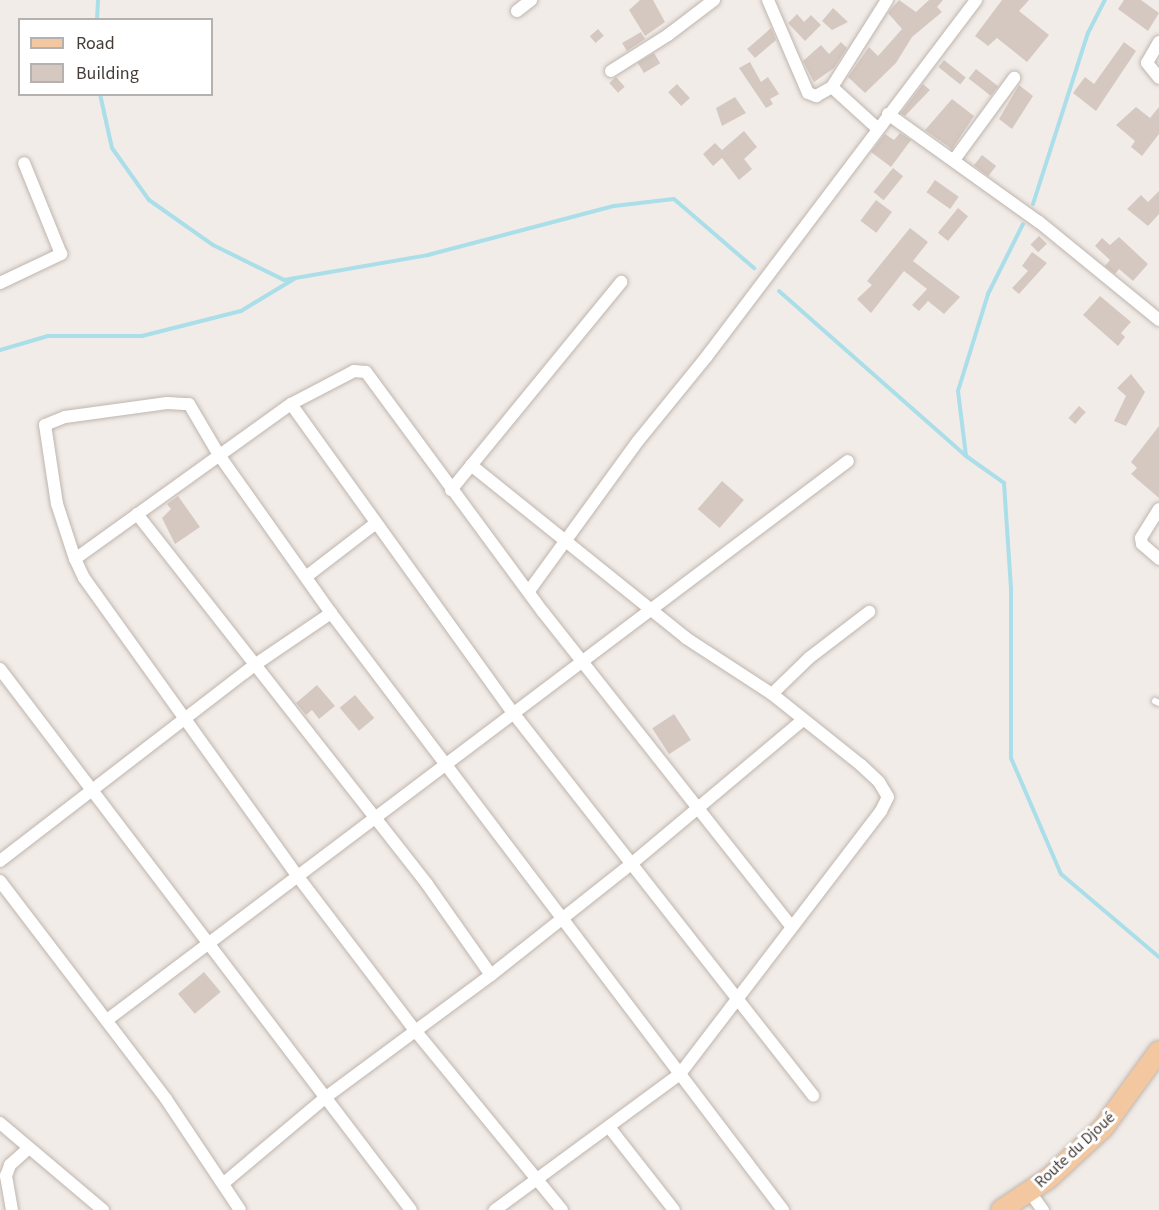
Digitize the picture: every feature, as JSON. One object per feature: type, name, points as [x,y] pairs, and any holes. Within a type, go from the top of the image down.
[{"type":"main road","name":"Route du Djoué","points":[[1001,1210],[1029,1191],[1103,1128],[1158,1054]]},
{"type":"street","points":[[517,10],[531,0]]},
{"type":"street","points":[[611,71],[668,36],[714,0]]},
{"type":"street","points":[[768,0],[808,93],[825,94],[832,87],[886,0]]},
{"type":"street","points":[[529,591],[564,540],[741,313],[877,128],[976,0]]},
{"type":"street","points":[[1159,42],[1147,63],[1159,78]]},
{"type":"street","points":[[954,160],[1014,78]]},
{"type":"street","points":[[832,87],[877,128]]},
{"type":"street","points":[[888,114],[954,160],[1159,320]]},
{"type":"street","points":[[0,283],[61,254],[24,163]]},
{"type":"street","points":[[450,490],[621,282]]},
{"type":"street","points":[[75,560],[291,404],[354,371],[366,372],[450,490],[791,926]]},
{"type":"street","points":[[562,1210],[537,1175],[414,1029],[296,874],[187,717],[102,603],[75,560],[46,454],[44,432],[50,421],[183,402],[195,409],[219,456],[307,576],[331,613],[449,765],[783,1210]]},
{"type":"street","points":[[291,404],[514,714],[559,768],[630,865],[740,998],[813,1096]]},
{"type":"street","points":[[107,1020],[296,874],[449,765],[514,714],[655,611],[848,461]]},
{"type":"street","points":[[471,465],[686,638],[772,694],[861,765],[879,782],[888,796],[881,811],[680,1074],[609,1127],[537,1175],[495,1210]]},
{"type":"street","points":[[1159,510],[1141,538],[1142,544],[1159,559]]},
{"type":"street","points":[[137,514],[375,818],[491,975]]},
{"type":"street","points":[[307,576],[376,523]]},
{"type":"street","points":[[772,694],[809,657],[869,612]]},
{"type":"street","points":[[0,861],[256,664],[331,613]]},
{"type":"street","points":[[0,669],[411,1210]]},
{"type":"street","points":[[225,1182],[326,1097],[414,1029],[491,975],[630,865],[803,720]]},
{"type":"street","points":[[0,881],[107,1020],[225,1182],[240,1210]]},
{"type":"street","points":[[0,1123],[103,1210]]},
{"type":"street","points":[[609,1127],[674,1210]]},
{"type":"street","points":[[12,1210],[6,1176],[10,1165],[29,1148]]},
{"type":"street","points":[[1029,1191],[1043,1210]]},
{"type":"building","points":[[640,0],[653,0],[665,22],[645,36],[629,10]]},
{"type":"building","points":[[899,0],[916,12],[929,0],[943,0],[937,7],[942,12],[912,37],[896,63],[865,93],[848,77],[869,47],[878,56],[902,29],[888,13]]},
{"type":"building","points":[[1002,0],[1029,0],[1019,11],[1049,35],[1027,62],[997,38],[988,46],[975,36]]},
{"type":"building","points":[[1124,0],[1141,0],[1159,13],[1148,31],[1118,9]]},
{"type":"building","points":[[833,8],[848,22],[832,30],[822,21]]},
{"type":"building","points":[[797,14],[804,22],[811,15],[821,25],[805,41],[788,23]]},
{"type":"building","points":[[771,28],[776,40],[755,58],[747,49]]},
{"type":"building","points":[[598,29],[604,36],[596,43],[590,36]]},
{"type":"building","points":[[641,32],[645,39],[627,51],[622,43]]},
{"type":"building","points":[[841,42],[847,48],[834,68],[814,82],[803,61],[821,45],[829,54]]},
{"type":"building","points":[[1124,42],[1136,51],[1096,111],[1073,93],[1085,77],[1094,84]]},
{"type":"building","points":[[654,53],[660,63],[644,73],[638,63]]},
{"type":"building","points":[[944,60],[966,78],[960,85],[938,67]]},
{"type":"building","points":[[750,62],[761,82],[768,77],[779,94],[770,99],[773,104],[766,108],[739,68]]},
{"type":"building","points":[[976,69],[998,86],[991,96],[969,78]]},
{"type":"building","points":[[616,77],[625,87],[618,93],[609,83]]},
{"type":"building","points":[[677,84],[690,98],[681,106],[668,92]]},
{"type":"building","points":[[923,84],[930,90],[905,116],[901,113]]},
{"type":"building","points":[[1019,85],[1033,96],[1012,129],[999,119]]},
{"type":"building","points":[[735,97],[746,113],[722,126],[716,108]]},
{"type":"building","points":[[952,99],[974,116],[952,149],[925,130]]},
{"type":"building","points":[[1136,107],[1150,118],[1159,107],[1159,134],[1142,156],[1131,147],[1135,141],[1116,125]]},
{"type":"building","points":[[744,131],[757,147],[744,159],[752,169],[739,180],[722,158],[713,166],[703,154],[715,143],[722,150]]},
{"type":"building","points":[[900,133],[911,140],[891,167],[871,152],[885,134],[894,140]]},
{"type":"building","points":[[982,155],[996,166],[988,176],[974,165]]},
{"type":"building","points":[[893,168],[903,176],[884,200],[873,192]]},
{"type":"building","points":[[935,180],[959,197],[950,209],[926,192]]},
{"type":"building","points":[[1159,191],[1159,214],[1148,226],[1127,209],[1141,195],[1148,202]]},
{"type":"building","points":[[876,200],[892,212],[876,233],[860,221]]},
{"type":"building","points":[[958,208],[968,216],[948,241],[938,233]]},
{"type":"building","points":[[910,228],[928,242],[913,261],[960,297],[944,314],[928,301],[919,311],[912,305],[927,289],[904,271],[871,313],[857,299],[872,285],[867,281]]},
{"type":"building","points":[[1039,236],[1047,244],[1038,252],[1031,244]]},
{"type":"building","points":[[1119,237],[1148,264],[1133,281],[1119,269],[1115,274],[1105,266],[1110,260],[1095,246],[1102,238],[1110,245]]},
{"type":"building","points":[[1032,252],[1047,263],[1019,294],[1012,288],[1028,271],[1022,266]]},
{"type":"building","points":[[1100,296],[1131,322],[1121,333],[1125,337],[1118,346],[1083,315]]},
{"type":"building","points":[[1131,374],[1145,392],[1126,426],[1114,421],[1126,396],[1117,388]]},
{"type":"building","points":[[1079,406],[1086,412],[1075,424],[1069,418]]},
{"type":"building","points":[[1159,426],[1159,498],[1131,474],[1137,468],[1131,462]]},
{"type":"building","points":[[722,481],[744,500],[720,528],[698,509]]},
{"type":"building","points":[[178,496],[200,527],[175,544],[162,518],[171,509],[167,504]]},
{"type":"building","points":[[317,685],[335,706],[319,719],[312,710],[306,715],[296,703]]},
{"type":"building","points":[[355,695],[374,718],[359,731],[340,708]]},
{"type":"building","points":[[674,714],[691,740],[669,754],[652,728]]},
{"type":"building","points":[[204,972],[221,992],[195,1014],[178,994]]},
{"type":"waterway","points":[[97,18],[98,0]]},
{"type":"waterway","points":[[1033,204],[1088,33],[1105,0]]},
{"type":"waterway","points":[[100,96],[112,148],[149,200],[213,245],[284,280],[428,255],[614,206],[674,199],[754,268]]},
{"type":"waterway","points":[[966,456],[958,391],[988,294],[1023,224]]},
{"type":"waterway","points":[[0,350],[48,336],[142,336],[241,311],[294,279]]},
{"type":"waterway","points":[[779,291],[966,456],[1004,483],[1011,589],[1011,758],[1061,874],[1159,957]]}]
